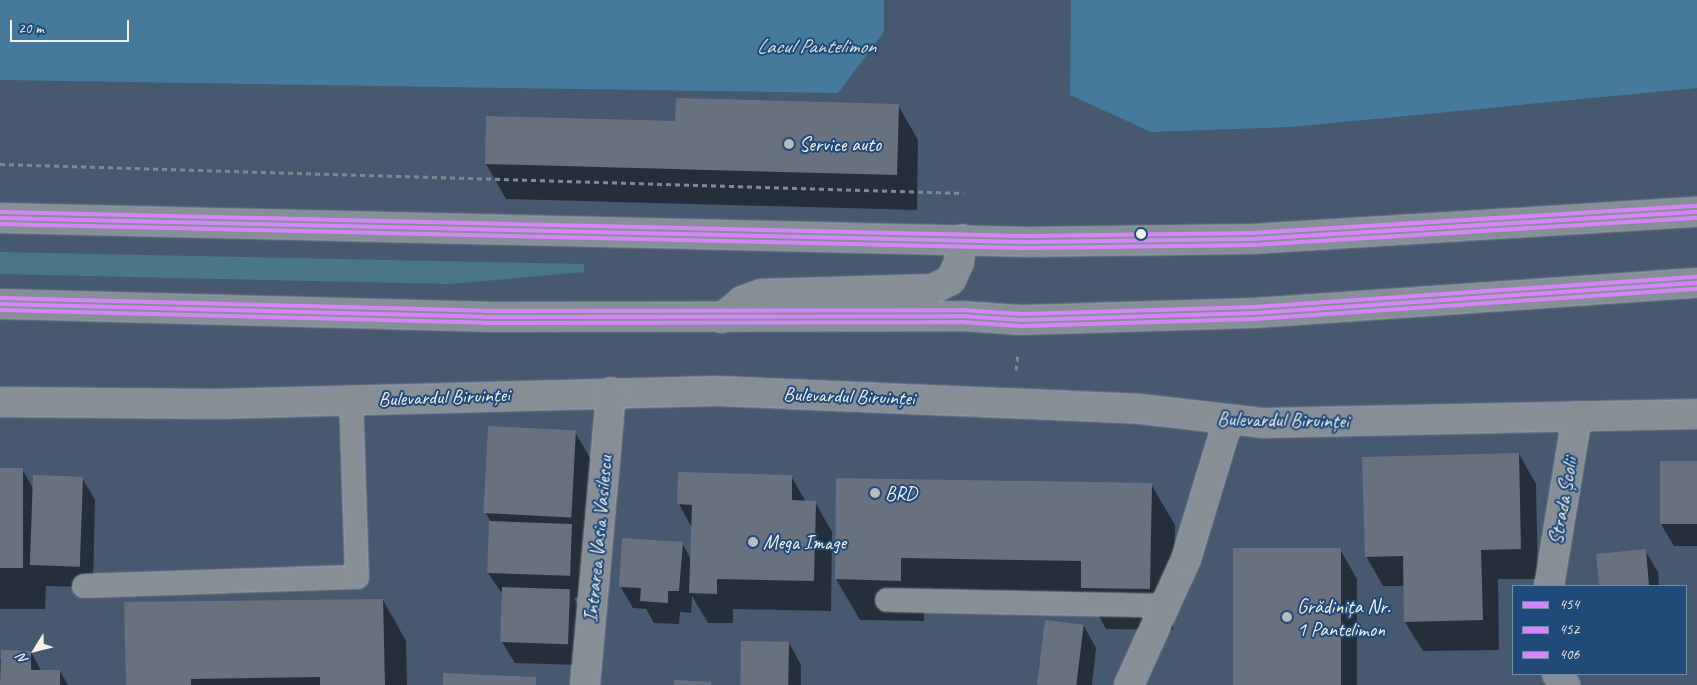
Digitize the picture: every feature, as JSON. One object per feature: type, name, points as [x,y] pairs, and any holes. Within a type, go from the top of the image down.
[{"type":"main road","points":[[0,218],[1028,242],[1252,239],[1697,212]]},
{"type":"main road","points":[[722,318],[742,301],[761,294],[934,289],[951,280],[960,262],[962,239]]},
{"type":"main road","points":[[0,304],[486,316],[722,318],[961,316],[1022,320],[1254,313],[1697,283]]},
{"type":"main road","name":"Bulevardul Biruinței","points":[[0,402],[218,404],[610,392],[717,391],[1012,402],[1140,409],[1228,421],[1272,423],[1697,414]]},
{"type":"main road","name":"Intrarea Vasia Vasilescu","points":[[585,685],[610,392]]},
{"type":"main road","name":"Strada Școlii","points":[[1548,585],[1577,416]]},
{"type":"main road","points":[[1129,685],[1166,606],[1192,540],[1228,421]]},
{"type":"main road","points":[[1558,675],[1566,685]]},
{"type":"lane","points":[[84,586],[357,577],[351,400]]},
{"type":"lane","points":[[887,600],[1166,606]]},
{"type":"path","points":[[0,164],[964,193]]},
{"type":"path","points":[[1012,402],[1022,320]]},
{"type":"shaded area","points":[[0,252],[584,264],[584,272],[450,284],[0,274]]},
{"type":"water","name":"Lacul Pantelimon","points":[[0,0],[884,0],[884,32],[838,93],[0,80]]},
{"type":"water","points":[[1071,0],[1697,0],[1697,88],[1291,127],[1151,132],[1070,95]]},
{"type":"building","points":[[676,98],[899,104],[897,175],[485,164],[486,116],[675,121]]},
{"type":"building","points":[[488,426],[576,431],[571,517],[483,513]]},
{"type":"building","points":[[1519,453],[1521,549],[1481,550],[1483,620],[1404,622],[1403,556],[1365,557],[1362,457]]},
{"type":"building","points":[[1660,461],[1697,461],[1697,524],[1660,524]]},
{"type":"building","points":[[0,468],[23,468],[23,568],[0,568]]},
{"type":"building","name":"Mega Image","points":[[678,472],[792,475],[792,500],[816,501],[814,581],[717,579],[717,594],[689,593],[692,505],[677,504]]},
{"type":"building","points":[[33,475],[83,477],[80,567],[30,565]]},
{"type":"building","points":[[836,478],[1152,483],[1150,589],[1081,588],[1081,561],[901,558],[901,581],[835,579]]},
{"type":"building","points":[[489,521],[572,524],[570,576],[487,573]]},
{"type":"building","points":[[622,538],[683,542],[679,591],[668,591],[668,603],[640,601],[641,588],[619,587]]},
{"type":"building","name":"Grădinița Nr. 1 Pantelimon","points":[[1233,548],[1341,548],[1341,685],[1233,685]]},
{"type":"building","points":[[1646,549],[1649,585],[1599,585],[1596,554]]},
{"type":"building","points":[[502,587],[570,589],[568,644],[500,642]]},
{"type":"building","points":[[383,599],[385,685],[320,685],[320,677],[191,679],[191,685],[126,685],[124,602]]},
{"type":"building","points":[[1045,620],[1084,625],[1076,685],[1037,685]]},
{"type":"building","points":[[741,641],[789,642],[788,685],[740,685]]},
{"type":"building","points":[[1,650],[31,651],[31,670],[60,670],[60,685],[0,685]]},
{"type":"building","points":[[443,673],[536,677],[536,685],[443,685]]},
{"type":"building","points":[[674,680],[711,682],[711,685],[674,685]]},
{"type":"transit line","name":"406","points":[[0,212],[1029,236],[1252,233],[1697,206]]},
{"type":"transit line","name":"454","points":[[0,218],[1029,242],[1252,239],[1697,212]]},
{"type":"transit line","name":"452","points":[[0,224],[1029,248],[1252,245],[1697,218]]},
{"type":"transit line","name":"406","points":[[0,298],[486,311],[961,310],[1022,314],[1254,307],[1697,277]]},
{"type":"transit line","name":"454","points":[[0,304],[486,317],[961,316],[1022,320],[1254,313],[1697,283]]},
{"type":"transit line","name":"452","points":[[0,310],[486,323],[961,322],[1022,326],[1254,319],[1697,289]]},
{"type":"place","name":"Service auto","points":[[789,144]]},
{"type":"place","name":"BRD","points":[[875,493]]},
{"type":"place","name":"Mega Image","points":[[753,542]]},
{"type":"place","name":"Grădinița Nr. 1 Pantelimon","points":[[1287,617]]}]
